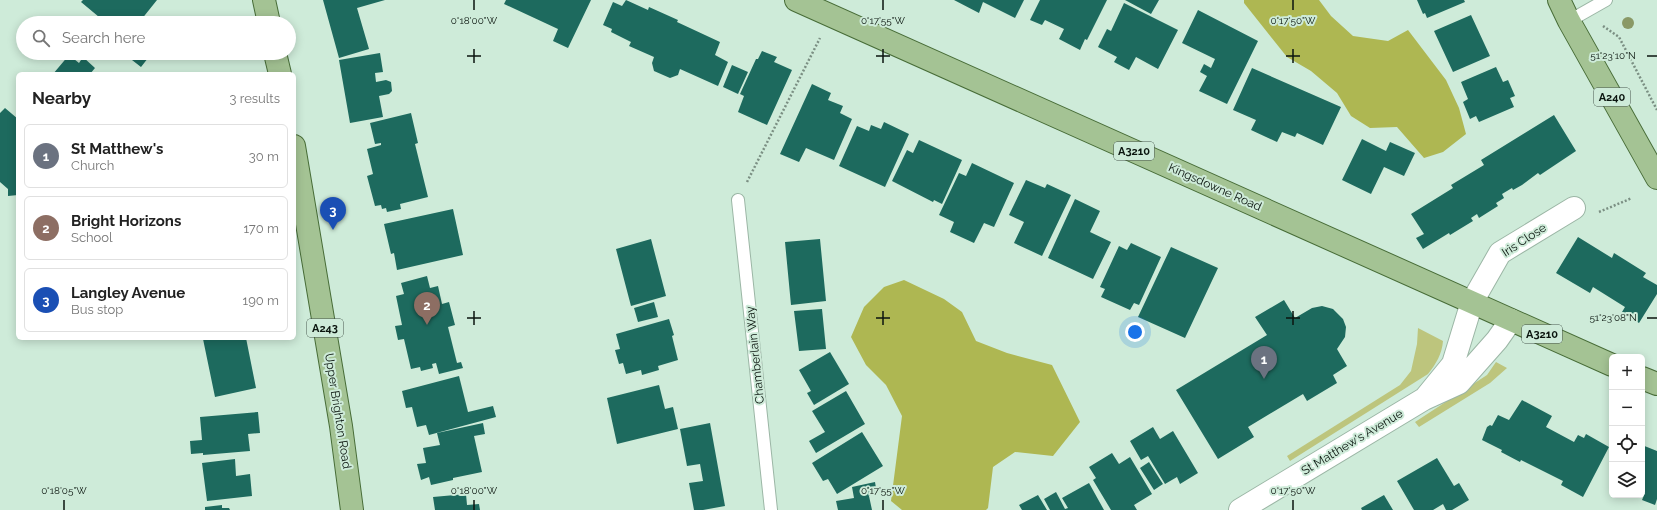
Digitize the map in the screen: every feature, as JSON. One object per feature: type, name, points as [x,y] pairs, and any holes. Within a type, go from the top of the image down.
[{"type":"main road","points":[[264,0],[267,16]]},
{"type":"main road","name":"Kingsdowne Road","points":[[796,0],[1609,364]]},
{"type":"main road","name":"A240","points":[[1559,0],[1569,21],[1657,178]]},
{"type":"main road","points":[[277,60],[280,72]]},
{"type":"main road","name":"Upper Brighton Road","points":[[296,158],[339,410],[352,510]]},
{"type":"main road","points":[[1645,379],[1657,384]]},
{"type":"street","name":"Iris Close","points":[[1424,399],[1453,364],[1472,302],[1500,253],[1574,208]]},
{"type":"street","points":[[1424,399],[1459,383],[1497,340],[1511,320]]},
{"type":"street","name":"St Matthew's Avenue","points":[[1240,510],[1424,399]]},
{"type":"lane","points":[[1569,21],[1606,0]]},
{"type":"lane","name":"Chamberlain Way","points":[[738,200],[771,510]]},
{"type":"path","points":[[1603,26],[1619,37],[1657,110]]},
{"type":"path","points":[[738,200],[816,45]]},
{"type":"path","points":[[1574,208],[1586,218],[1632,198]]},
{"type":"green space","points":[[1244,0],[1319,0],[1331,16],[1353,36],[1388,41],[1408,30],[1446,80],[1459,108],[1466,134],[1443,152],[1424,158],[1397,127],[1370,128],[1351,116],[1337,93],[1311,71],[1287,57],[1244,3]]},
{"type":"green space","points":[[904,280],[944,299],[962,312],[976,341],[1007,353],[1052,365],[1080,422],[1053,456],[1015,452],[993,467],[988,508],[986,510],[902,510],[891,501],[902,416],[886,385],[866,365],[851,337],[864,307],[884,287]]},
{"type":"green space","points":[[1418,328],[1443,341],[1438,359],[1428,374],[1290,461],[1287,456],[1400,385],[1411,371],[1417,344]]},
{"type":"green space","points":[[1496,362],[1507,368],[1490,383],[1419,427],[1415,422],[1487,375]]},
{"type":"building","points":[[83,0],[157,0],[144,16],[98,16],[81,2]]},
{"type":"building","points":[[323,0],[385,0],[357,8],[369,49],[339,58]]},
{"type":"building","points":[[506,0],[591,0],[568,48],[553,41],[558,29],[504,4]]},
{"type":"building","points":[[626,0],[648,10],[649,7],[720,42],[715,55],[728,62],[718,86],[680,69],[678,75],[670,78],[654,71],[652,63],[654,57],[629,46],[631,42],[611,32],[612,29],[603,25],[613,2],[622,6]]},
{"type":"building","points":[[954,0],[1024,0],[1015,18],[983,2],[979,13]]},
{"type":"building","points":[[1040,0],[1107,0],[1087,40],[1085,39],[1080,50],[1059,39],[1064,29],[1045,20],[1042,25],[1030,20]]},
{"type":"building","points":[[1125,0],[1159,0],[1151,14]]},
{"type":"building","points":[[1417,0],[1464,0],[1465,2],[1427,18],[1425,13],[1423,14]]},
{"type":"building","points":[[1124,3],[1178,30],[1158,69],[1136,57],[1129,70],[1114,62],[1117,57],[1098,47],[1107,29],[1111,31]]},
{"type":"building","points":[[1198,10],[1258,41],[1227,104],[1199,91],[1207,76],[1200,72],[1204,64],[1211,68],[1215,59],[1182,43]]},
{"type":"building","points":[[1471,15],[1490,56],[1453,72],[1434,31]]},
{"type":"building","points":[[762,51],[777,57],[774,62],[792,70],[767,125],[738,112],[744,96],[740,94],[756,59],[758,59]]},
{"type":"building","points":[[380,53],[383,72],[375,73],[376,82],[386,80],[391,82],[392,91],[389,94],[379,96],[383,117],[350,123],[339,60]]},
{"type":"building","points":[[65,60],[75,60],[79,63],[81,60],[86,60],[95,68],[92,72],[55,72]]},
{"type":"building","points":[[132,60],[146,60],[141,67]]},
{"type":"building","points":[[732,65],[748,72],[738,94],[723,87]]},
{"type":"building","points":[[1496,67],[1503,82],[1508,80],[1515,96],[1510,98],[1514,107],[1479,122],[1476,116],[1470,119],[1463,102],[1468,99],[1461,82]]},
{"type":"building","points":[[1252,68],[1341,107],[1323,145],[1297,133],[1295,137],[1282,132],[1277,142],[1251,130],[1256,120],[1233,110]]},
{"type":"building","points":[[812,84],[831,93],[828,100],[843,106],[840,113],[852,119],[834,160],[806,148],[799,162],[780,154]]},
{"type":"building","points":[[5,108],[16,117],[16,195],[8,196],[8,189],[0,182],[0,113]]},
{"type":"building","points":[[411,113],[418,143],[415,144],[428,197],[400,204],[401,209],[387,212],[386,208],[382,209],[381,205],[375,206],[367,176],[373,174],[367,149],[381,145],[381,143],[375,144],[370,123]]},
{"type":"building","points":[[1554,115],[1576,151],[1540,175],[1538,173],[1522,185],[1513,190],[1512,188],[1502,194],[1504,198],[1496,203],[1498,206],[1479,218],[1477,214],[1471,218],[1473,221],[1450,235],[1449,233],[1423,249],[1416,238],[1424,234],[1411,214],[1453,188],[1451,185],[1484,165],[1481,160]]},
{"type":"building","points":[[884,122],[909,134],[885,187],[839,166],[857,126],[869,131],[871,125],[881,129]]},
{"type":"building","points":[[1362,139],[1386,151],[1390,142],[1415,153],[1404,176],[1384,167],[1371,194],[1342,180]]},
{"type":"building","points":[[919,140],[962,160],[942,204],[934,200],[933,202],[892,181],[907,150],[913,153]]},
{"type":"building","points":[[972,163],[1014,183],[994,227],[984,223],[974,243],[950,232],[954,222],[939,215],[959,173],[966,176]]},
{"type":"building","points":[[1026,180],[1045,188],[1047,184],[1071,195],[1042,256],[1014,243],[1024,222],[1009,215]]},
{"type":"building","points":[[1075,199],[1100,211],[1090,232],[1111,242],[1093,279],[1048,258]]},
{"type":"building","points":[[453,209],[463,255],[397,270],[394,253],[391,254],[384,224]]},
{"type":"building","points":[[1578,237],[1612,258],[1614,253],[1646,273],[1643,277],[1657,285],[1657,294],[1639,323],[1622,312],[1625,307],[1593,287],[1590,293],[1556,273]]},
{"type":"building","points":[[651,239],[666,296],[631,306],[616,249]]},
{"type":"building","points":[[820,239],[826,301],[791,305],[785,242]]},
{"type":"building","points":[[1131,243],[1161,257],[1139,305],[1134,303],[1130,310],[1101,297],[1105,289],[1100,287],[1119,246],[1127,250]]},
{"type":"building","points":[[1171,247],[1218,268],[1185,338],[1138,317]]},
{"type":"building","points":[[427,276],[430,288],[438,286],[442,304],[449,302],[455,325],[448,327],[457,363],[461,362],[463,368],[439,374],[436,363],[432,364],[433,368],[421,371],[420,367],[411,369],[404,339],[398,340],[395,326],[402,325],[396,296],[404,294],[401,283]]},
{"type":"building","points":[[1284,300],[1295,318],[1312,308],[1322,306],[1333,309],[1343,319],[1346,327],[1345,337],[1337,349],[1347,366],[1333,375],[1337,383],[1307,401],[1303,394],[1248,427],[1254,437],[1218,459],[1176,390],[1267,335],[1255,317]]},
{"type":"building","points":[[654,302],[658,317],[638,322],[634,308]]},
{"type":"building","points":[[822,309],[826,349],[799,351],[794,311]]},
{"type":"building","points":[[669,319],[674,335],[672,336],[678,360],[658,366],[659,370],[642,375],[641,370],[626,374],[623,363],[619,364],[615,350],[620,349],[616,334]]},
{"type":"building","points":[[203,340],[246,340],[256,388],[215,397]]},
{"type":"building","points":[[830,352],[849,384],[814,405],[807,393],[811,391],[799,370]]},
{"type":"building","points":[[459,376],[468,412],[493,406],[496,417],[429,435],[426,425],[417,427],[412,407],[406,408],[402,391]]},
{"type":"building","points":[[659,385],[665,409],[673,407],[678,429],[617,444],[607,398]]},
{"type":"building","points":[[846,391],[865,424],[816,453],[809,441],[825,432],[812,411]]},
{"type":"building","points":[[1522,400],[1552,416],[1546,427],[1574,442],[1578,435],[1584,438],[1586,434],[1609,447],[1583,497],[1561,485],[1563,481],[1521,460],[1520,462],[1501,452],[1502,450],[1482,440],[1487,427],[1490,425],[1492,426],[1498,415],[1509,420]]},
{"type":"building","points":[[258,412],[260,433],[248,434],[250,451],[203,455],[203,453],[191,454],[190,441],[202,440],[200,417]]},
{"type":"building","points":[[483,423],[485,434],[474,436],[482,472],[453,478],[453,480],[431,485],[429,477],[421,480],[417,464],[426,463],[423,448],[440,445],[437,433]]},
{"type":"building","points":[[710,423],[725,506],[694,510],[689,483],[703,481],[700,464],[687,466],[680,429]]},
{"type":"building","points":[[1153,427],[1160,439],[1173,431],[1198,473],[1180,484],[1177,477],[1165,484],[1148,456],[1141,460],[1130,441]]},
{"type":"building","points":[[862,432],[883,466],[837,494],[828,479],[823,481],[812,463]]},
{"type":"building","points":[[1645,446],[1657,451],[1657,499],[1655,505],[1642,500],[1645,498]]},
{"type":"building","points":[[1112,453],[1119,464],[1130,457],[1152,494],[1134,505],[1137,510],[1111,510],[1093,480],[1096,478],[1089,467]]},
{"type":"building","points":[[1437,458],[1454,486],[1459,483],[1469,500],[1452,510],[1446,510],[1443,504],[1433,510],[1414,510],[1397,481]]},
{"type":"building","points":[[235,459],[236,476],[250,474],[252,496],[207,501],[202,463]]},
{"type":"building","points":[[1149,462],[1163,484],[1154,490],[1140,468]]},
{"type":"building","points":[[875,482],[877,494],[869,496],[872,510],[838,510],[836,501],[854,498],[852,487]]},
{"type":"building","points":[[1089,483],[1104,510],[1050,510],[1044,499],[1056,492],[1065,509],[1068,508],[1062,498]]},
{"type":"building","points":[[466,494],[467,505],[479,504],[480,510],[435,510],[433,497]]},
{"type":"building","points":[[1038,495],[1047,510],[1022,510],[1019,505]]},
{"type":"building","points":[[1384,495],[1393,510],[1362,510],[1361,508]]},
{"type":"building","points":[[222,505],[222,508],[229,508],[230,510],[205,510],[205,507]]},
{"type":"place","name":"Langley Avenue","points":[[333,230]]},
{"type":"place","name":"Bright Horizons","points":[[427,325]]},
{"type":"place","name":"St Matthew's","points":[[1264,379]]}]
